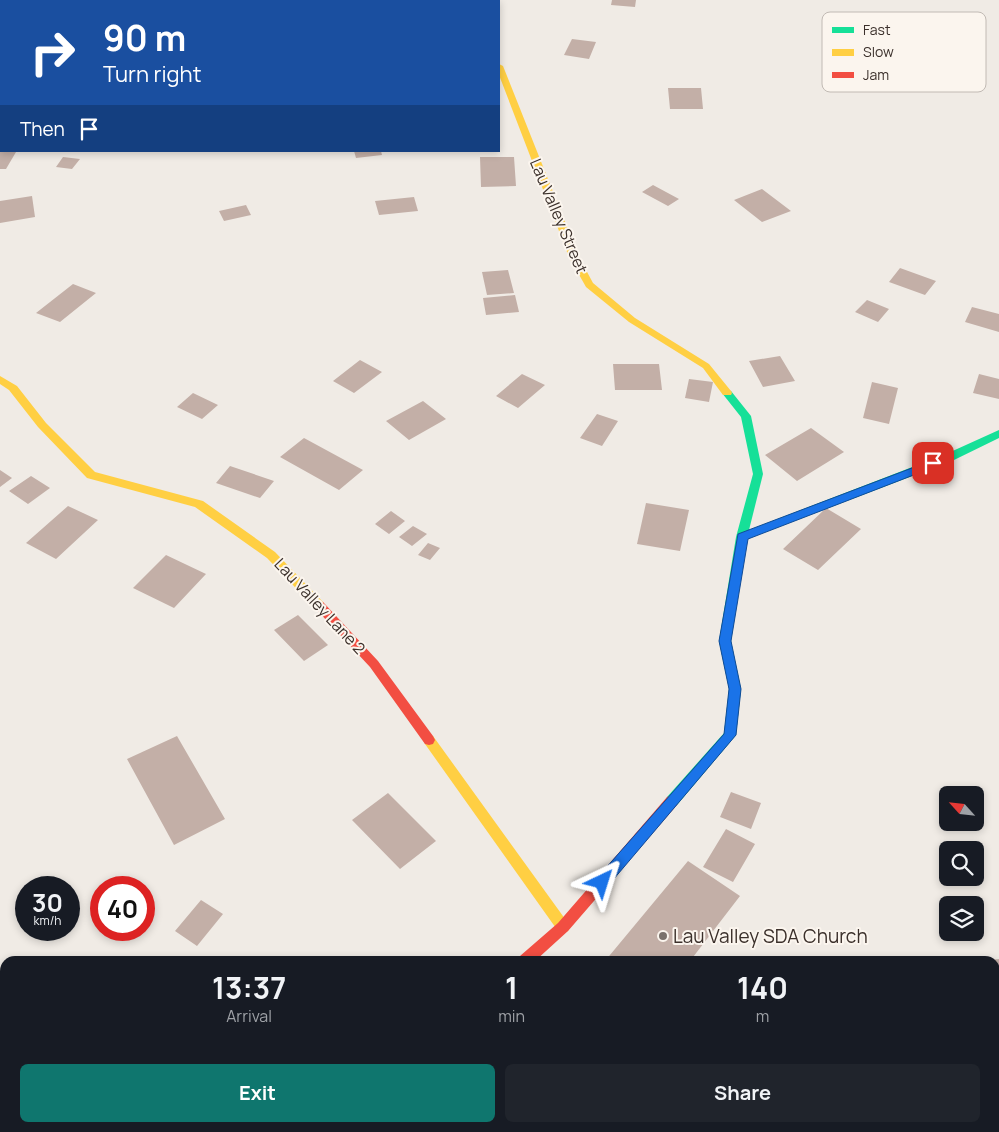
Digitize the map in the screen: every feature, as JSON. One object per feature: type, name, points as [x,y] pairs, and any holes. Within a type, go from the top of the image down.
[{"type":"street","name":"Lau Valley Street","points":[[500,69],[574,257],[589,286],[632,320],[706,366],[746,416],[758,474],[742,537],[725,641],[735,689],[730,735],[564,926],[531,956]]},
{"type":"street","name":"Lau Valley Lane 2","points":[[0,379],[13,388],[42,424],[91,475],[199,504],[271,555],[374,664],[564,926]]},
{"type":"street","points":[[742,537],[950,457],[999,434]]},
{"type":"building","points":[[612,0],[636,0],[635,7],[611,5]]},
{"type":"building","points":[[572,39],[596,42],[589,59],[564,55]]},
{"type":"building","points":[[668,88],[701,88],[703,109],[670,109]]},
{"type":"building","points":[[0,152],[16,152],[6,169],[0,169]]},
{"type":"building","points":[[354,152],[381,152],[382,155],[356,158]]},
{"type":"building","points":[[63,157],[80,159],[72,169],[56,167]]},
{"type":"building","points":[[480,157],[514,157],[516,186],[481,187]]},
{"type":"building","points":[[653,185],[679,199],[668,206],[642,192]]},
{"type":"building","points":[[762,189],[791,211],[762,222],[734,200]]},
{"type":"building","points":[[32,196],[35,217],[0,223],[0,201]]},
{"type":"building","points":[[414,197],[418,211],[379,215],[375,201]]},
{"type":"building","points":[[246,205],[251,215],[224,221],[219,211]]},
{"type":"building","points":[[900,268],[936,281],[925,295],[889,282]]},
{"type":"building","points":[[508,270],[514,293],[487,295],[482,272]]},
{"type":"building","points":[[73,284],[96,293],[60,322],[36,313]]},
{"type":"building","points":[[515,295],[519,312],[486,315],[483,298]]},
{"type":"building","points":[[867,300],[889,309],[878,322],[855,312]]},
{"type":"building","points":[[972,307],[999,314],[999,332],[965,322]]},
{"type":"building","points":[[780,356],[795,381],[763,387],[749,361]]},
{"type":"building","points":[[360,360],[382,372],[354,393],[333,381]]},
{"type":"building","points":[[613,364],[659,364],[662,390],[615,390]]},
{"type":"building","points":[[522,374],[545,385],[518,408],[496,396]]},
{"type":"building","points":[[979,374],[999,379],[999,399],[973,393]]},
{"type":"building","points":[[689,379],[713,382],[709,402],[685,398]]},
{"type":"building","points":[[872,382],[898,388],[889,424],[863,418]]},
{"type":"building","points":[[193,393],[218,405],[202,419],[177,407]]},
{"type":"building","points":[[423,401],[446,419],[409,440],[386,421]]},
{"type":"building","points":[[597,414],[618,421],[602,446],[580,438]]},
{"type":"building","points":[[811,428],[844,452],[797,481],[765,455]]},
{"type":"building","points":[[304,438],[363,470],[339,490],[280,457]]},
{"type":"building","points":[[230,466],[274,481],[260,498],[216,483]]},
{"type":"building","points":[[0,470],[12,478],[0,487]]},
{"type":"building","points":[[31,476],[50,488],[28,504],[9,491]]},
{"type":"building","points":[[646,503],[689,510],[680,551],[637,544]]},
{"type":"building","points":[[68,506],[98,520],[56,559],[26,543]]},
{"type":"building","points":[[826,508],[861,529],[818,570],[783,549]]},
{"type":"building","points":[[391,511],[405,521],[389,534],[375,524]]},
{"type":"building","points":[[413,526],[427,534],[412,546],[399,537]]},
{"type":"building","points":[[428,543],[440,548],[430,560],[418,555]]},
{"type":"building","points":[[166,555],[206,574],[174,608],[133,588]]},
{"type":"building","points":[[298,615],[328,645],[304,661],[274,630]]},
{"type":"building","points":[[177,736],[225,819],[174,845],[127,759]]},
{"type":"building","points":[[731,792],[761,803],[751,829],[720,817]]},
{"type":"building","points":[[388,793],[436,841],[400,869],[352,820]]},
{"type":"building","points":[[726,829],[755,844],[733,882],[703,867]]},
{"type":"building","points":[[688,861],[740,896],[694,956],[609,956]]},
{"type":"building","points":[[201,900],[223,914],[197,946],[175,931]]},
{"type":"traffic: fast","points":[[672,801],[730,735],[735,689],[725,641],[742,537],[758,474],[746,416],[727,393]]},
{"type":"traffic: fast","points":[[742,537],[950,457],[999,434]]},
{"type":"traffic: slow","points":[[500,69],[574,257],[589,285],[632,320],[706,366],[727,393]]},
{"type":"traffic: slow","points":[[0,379],[13,388],[42,425],[91,475],[199,504],[271,555],[319,605]]},
{"type":"traffic: slow","points":[[429,740],[563,927]]},
{"type":"traffic: jam","points":[[319,605],[374,664],[429,740]]},
{"type":"traffic: jam","points":[[531,956],[563,927],[672,801]]},
{"type":"place","name":"Lau Valley SDA Church","points":[[663,936]]},
{"type":"route","points":[[602,882],[730,735],[735,689],[725,641],[742,537],[933,463]]}]
